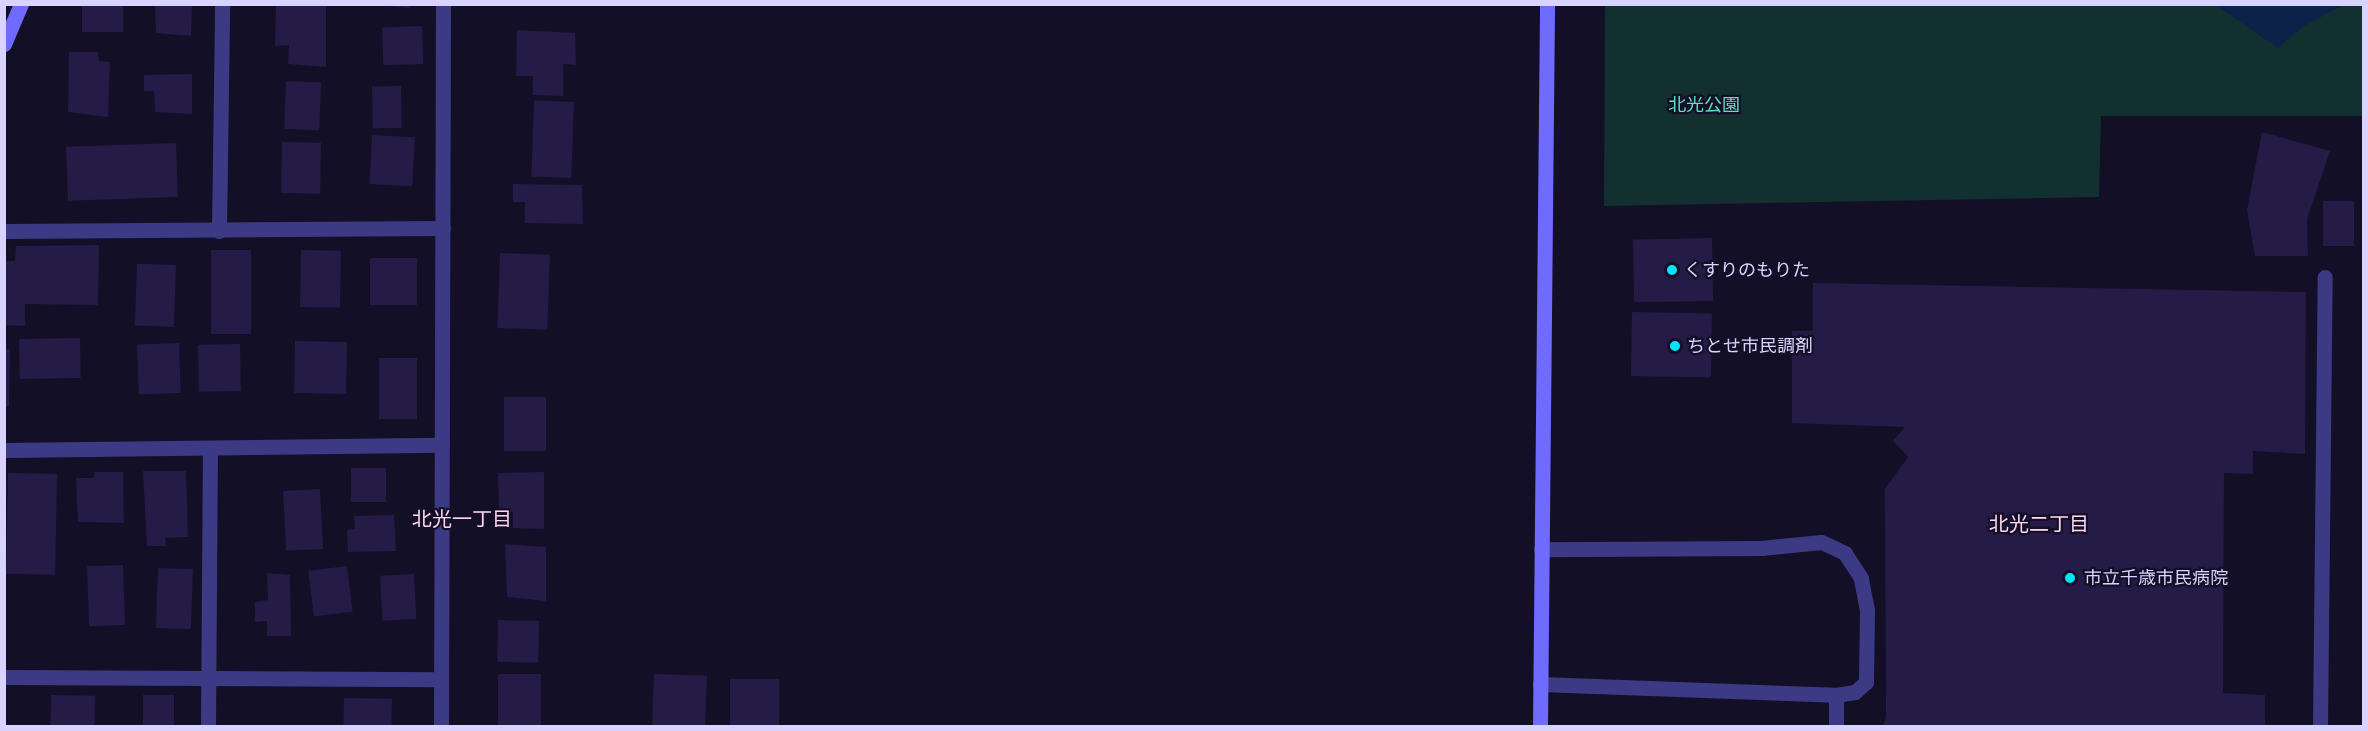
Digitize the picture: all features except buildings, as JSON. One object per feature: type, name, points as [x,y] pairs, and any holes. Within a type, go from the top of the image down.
[{"type":"street","points":[[4,44],[21,4]]},
{"type":"street","points":[[219,231],[222,4]]},
{"type":"street","points":[[441,726],[443,4]]},
{"type":"street","points":[[1540,726],[1547,4]]},
{"type":"street","points":[[4,231],[443,228]]},
{"type":"street","points":[[2320,726],[2325,277]]},
{"type":"street","points":[[4,450],[442,445]]},
{"type":"street","points":[[208,726],[210,448]]},
{"type":"street","points":[[1540,684],[1836,695],[1855,692],[1866,682],[1867,610],[1861,578],[1845,553],[1821,542],[1761,548],[1541,549]]},
{"type":"street","points":[[4,677],[441,679]]},
{"type":"street","points":[[1836,695],[1836,726]]},
{"type":"green space","name":"北光公園","points":[[1605,5],[2363,5],[2363,116],[2101,116],[2099,197],[1604,206]]},
{"type":"water","points":[[2216,5],[2343,5],[2304,26],[2278,48]]},
{"type":"place","name":"くすりのもりた","points":[[1672,270]]},
{"type":"place","name":"ちとせ市民調剤","points":[[1675,346]]},
{"type":"place","name":"市立千歳市民病院","points":[[2070,578]]},
{"type":"district","name":"北光一丁目","points":[[462,518]]},
{"type":"district","name":"北光二丁目","points":[[2039,523]]}]
